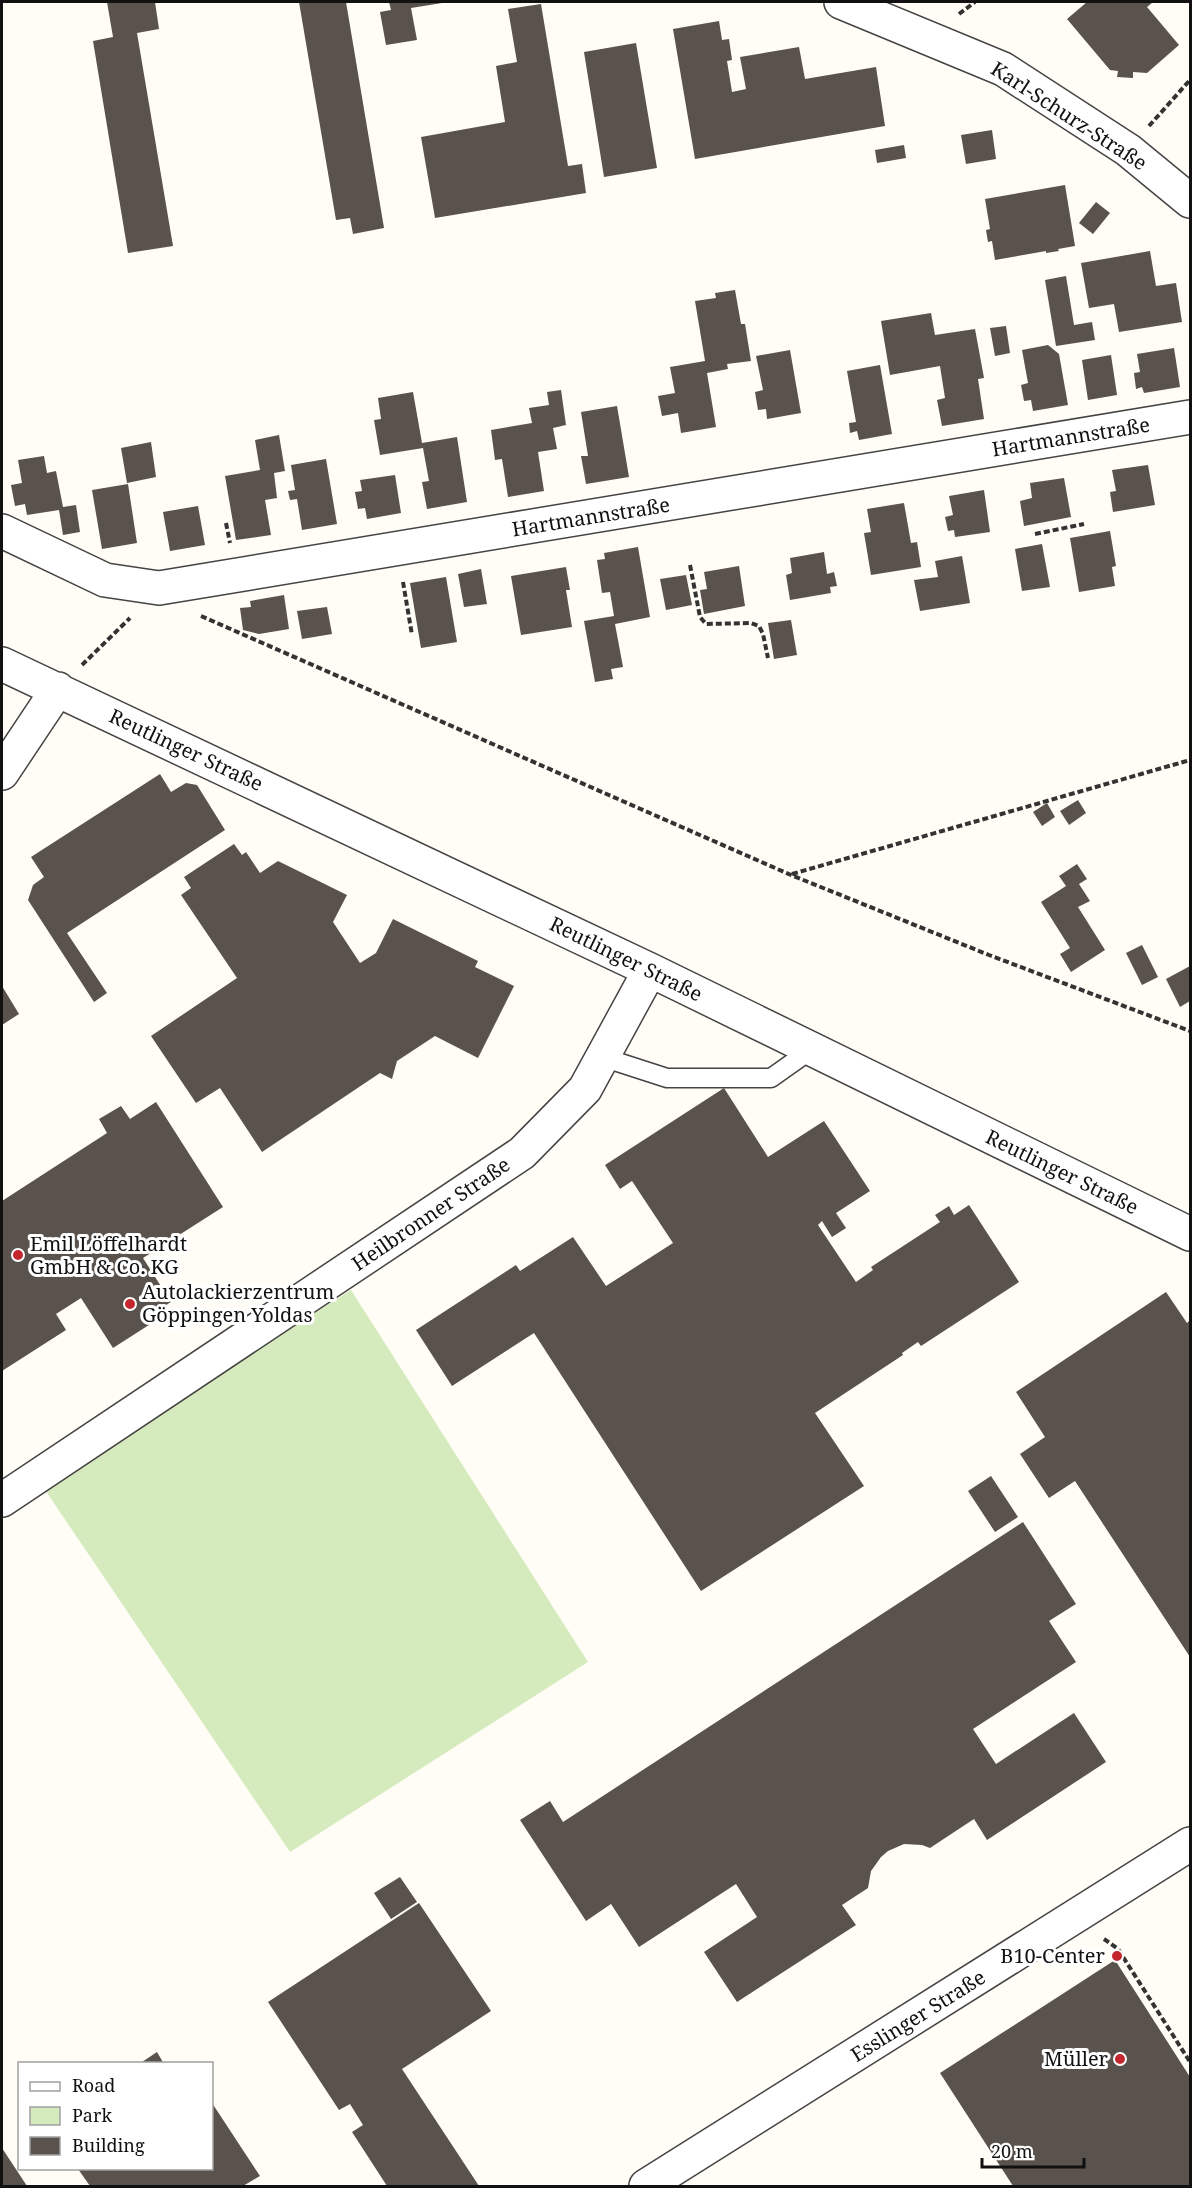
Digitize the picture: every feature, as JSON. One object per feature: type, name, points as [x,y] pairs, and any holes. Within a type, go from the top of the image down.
[{"type":"street","name":"Karl-Schurz-Straße","points":[[841,2],[1003,69],[1128,150],[1191,201]]},
{"type":"street","name":"Hartmannstraße","points":[[2,531],[105,580],[159,588],[1191,417]]},
{"type":"street","name":"Reutlinger Straße","points":[[2,664],[650,970],[1191,1234]]},
{"type":"street","points":[[2,773],[58,689]]},
{"type":"street","name":"Heilbronner Straße","points":[[2,1500],[522,1153],[585,1089],[650,970]]},
{"type":"street","name":"Esslinger Straße","points":[[646,2187],[1191,1844]]},
{"type":"lane","points":[[602,1057],[667,1078],[771,1078],[812,1049]]},
{"type":"path","points":[[1128,150],[1191,80]]},
{"type":"path","points":[[1035,534],[1084,524]]},
{"type":"path","points":[[396,549],[412,635]]},
{"type":"path","points":[[690,565],[700,617],[706,624],[759,626],[768,658]]},
{"type":"path","points":[[159,588],[208,620],[791,875],[989,955],[1191,1031]]},
{"type":"path","points":[[58,689],[120,628]]},
{"type":"path","points":[[791,875],[1191,760]]},
{"type":"path","points":[[1083,1912],[1099,1936],[1119,1949],[1191,2062]]},
{"type":"green space","points":[[351,1290],[588,1662],[290,1852],[43,1487]]},
{"type":"building","points":[[107,2],[155,2],[159,29],[137,33],[173,246],[128,253],[93,41],[113,37]]},
{"type":"building","points":[[299,2],[346,2],[384,228],[353,234],[350,218],[336,220]]},
{"type":"building","points":[[389,2],[442,3],[411,8],[417,40],[386,45],[380,12],[391,10]]},
{"type":"building","points":[[1087,2],[1153,2],[1147,7],[1179,45],[1147,73],[1133,72],[1133,78],[1117,77],[1118,71],[1110,70],[1067,19]]},
{"type":"building","points":[[541,4],[568,166],[582,164],[586,193],[435,218],[421,137],[505,122],[496,66],[517,62],[508,9]]},
{"type":"building","points":[[719,21],[722,40],[729,39],[732,60],[727,61],[732,92],[746,89],[740,57],[799,47],[805,79],[876,67],[885,126],[695,159],[673,29]]},
{"type":"building","points":[[636,43],[657,168],[604,177],[584,52]]},
{"type":"building","points":[[992,130],[996,159],[966,164],[961,135]]},
{"type":"building","points":[[904,145],[906,158],[877,163],[875,150]]},
{"type":"building","points":[[1065,185],[1075,246],[1058,249],[1059,251],[1046,253],[1046,251],[995,260],[992,241],[988,242],[986,230],[990,229],[985,199]]},
{"type":"building","points":[[1096,202],[1110,213],[1093,234],[1079,223]]},
{"type":"building","points":[[1150,251],[1156,286],[1176,283],[1182,322],[1119,332],[1114,304],[1089,308],[1081,263]]},
{"type":"building","points":[[1066,276],[1074,325],[1092,322],[1095,340],[1056,346],[1045,280]]},
{"type":"building","points":[[735,290],[741,324],[745,324],[751,361],[727,364],[728,369],[707,373],[716,427],[681,433],[678,413],[662,416],[658,396],[675,393],[670,367],[705,361],[695,301],[716,298],[715,293]]},
{"type":"building","points":[[931,313],[935,335],[975,329],[984,378],[978,379],[984,419],[942,426],[937,400],[945,398],[940,366],[890,375],[881,321]]},
{"type":"building","points":[[1006,326],[1010,353],[995,356],[990,328]]},
{"type":"building","points":[[1048,345],[1059,354],[1068,405],[1033,411],[1031,400],[1024,401],[1021,385],[1028,383],[1022,350]]},
{"type":"building","points":[[1174,348],[1180,387],[1144,393],[1142,387],[1136,389],[1134,373],[1140,372],[1137,354]]},
{"type":"building","points":[[790,350],[801,413],[767,419],[766,409],[758,410],[755,392],[763,390],[756,356]]},
{"type":"building","points":[[1111,355],[1117,395],[1088,400],[1082,360]]},
{"type":"building","points":[[880,365],[892,434],[859,440],[857,431],[850,433],[849,423],[856,422],[847,371]]},
{"type":"building","points":[[561,390],[566,425],[553,428],[557,449],[538,452],[544,491],[508,497],[502,459],[495,460],[491,430],[532,423],[529,408],[549,405],[547,392]]},
{"type":"building","points":[[413,392],[422,443],[457,437],[467,502],[427,509],[422,482],[429,481],[423,448],[380,455],[374,420],[381,419],[378,398]]},
{"type":"building","points":[[617,406],[629,477],[586,484],[581,456],[588,456],[581,412]]},
{"type":"building","points":[[279,435],[285,471],[274,473],[277,498],[265,500],[271,535],[236,540],[225,476],[260,470],[255,440]]},
{"type":"building","points":[[151,442],[156,477],[127,483],[121,448]]},
{"type":"building","points":[[44,456],[47,473],[56,471],[63,507],[76,505],[80,532],[63,535],[59,510],[27,515],[25,504],[15,506],[11,485],[22,483],[18,460]]},
{"type":"building","points":[[326,459],[337,524],[302,530],[297,499],[290,500],[288,491],[295,490],[291,465]]},
{"type":"building","points":[[1148,465],[1155,505],[1113,512],[1110,492],[1116,491],[1112,470]]},
{"type":"building","points":[[395,475],[401,513],[367,519],[365,508],[358,509],[355,492],[362,491],[360,480]]},
{"type":"building","points":[[1064,478],[1071,517],[1024,526],[1020,501],[1032,498],[1030,483]]},
{"type":"building","points":[[128,484],[137,543],[102,549],[92,490]]},
{"type":"building","points":[[984,490],[990,532],[955,537],[954,530],[948,531],[945,517],[953,515],[949,496]]},
{"type":"building","points":[[904,503],[911,543],[917,542],[921,567],[871,575],[864,533],[871,532],[867,509]]},
{"type":"building","points":[[198,506],[205,545],[170,551],[163,512]]},
{"type":"building","points":[[1110,531],[1116,566],[1112,567],[1115,586],[1079,592],[1070,538]]},
{"type":"building","points":[[1042,544],[1050,587],[1022,591],[1015,549]]},
{"type":"building","points":[[638,547],[650,617],[615,624],[623,667],[611,669],[613,679],[595,682],[584,621],[614,616],[610,592],[602,593],[597,560],[605,559],[604,553]]},
{"type":"building","points":[[824,552],[827,574],[834,572],[837,586],[830,587],[831,593],[790,600],[786,575],[792,573],[790,558]]},
{"type":"building","points":[[962,556],[970,603],[920,611],[914,580],[938,577],[935,561]]},
{"type":"building","points":[[739,566],[745,606],[704,614],[700,590],[707,589],[704,572]]},
{"type":"building","points":[[566,567],[570,590],[566,590],[572,627],[521,635],[511,576]]},
{"type":"building","points":[[481,569],[487,604],[464,607],[458,574]]},
{"type":"building","points":[[686,575],[692,605],[666,610],[660,579]]},
{"type":"building","points":[[446,577],[457,642],[421,648],[410,583]]},
{"type":"building","points":[[284,595],[289,629],[259,634],[243,630],[240,608],[251,607],[250,601]]},
{"type":"building","points":[[327,607],[332,634],[302,639],[297,611]]},
{"type":"building","points":[[791,620],[797,655],[774,659],[768,623]]},
{"type":"building","points":[[160,774],[171,792],[186,783],[197,785],[225,830],[67,933],[107,993],[94,1002],[28,900],[33,885],[44,877],[31,857]]},
{"type":"building","points":[[1078,800],[1086,813],[1069,825],[1060,811]]},
{"type":"building","points":[[1047,803],[1055,817],[1042,826],[1033,812]]},
{"type":"building","points":[[234,844],[242,855],[246,852],[260,873],[278,861],[347,895],[333,922],[360,963],[376,953],[393,919],[478,961],[475,967],[514,986],[478,1058],[435,1036],[397,1061],[392,1079],[380,1073],[262,1152],[220,1088],[196,1103],[151,1036],[237,978],[181,895],[191,888],[184,877]]},
{"type":"building","points":[[1077,864],[1087,879],[1079,884],[1090,901],[1078,907],[1105,950],[1071,972],[1060,954],[1070,948],[1041,902],[1066,886],[1059,876]]},
{"type":"building","points":[[1142,945],[1158,977],[1142,985],[1126,953]]},
{"type":"building","points":[[1190,966],[1190,1001],[1180,1007],[1166,979]]},
{"type":"building","points":[[2,986],[19,1014],[2,1025]]},
{"type":"building","points":[[724,1088],[768,1157],[824,1121],[870,1191],[836,1213],[846,1228],[832,1237],[822,1221],[818,1225],[856,1282],[873,1270],[871,1267],[940,1222],[935,1215],[949,1206],[954,1215],[969,1205],[1019,1282],[921,1346],[918,1342],[902,1353],[903,1355],[815,1413],[864,1486],[701,1591],[534,1333],[452,1386],[416,1330],[516,1265],[520,1271],[573,1237],[606,1286],[673,1243],[632,1181],[620,1189],[605,1165]]},
{"type":"building","points":[[156,1102],[223,1207],[143,1258],[171,1302],[148,1316],[152,1323],[113,1348],[81,1298],[56,1314],[66,1330],[2,1371],[2,1201],[107,1133],[99,1119],[121,1106],[130,1119]]},
{"type":"building","points":[[1166,1292],[1187,1323],[1190,1320],[1190,1657],[1075,1481],[1049,1498],[1020,1454],[1045,1437],[1016,1392]]},
{"type":"building","points":[[991,1476],[1018,1517],[995,1532],[968,1491]]},
{"type":"building","points":[[1023,1522],[1076,1604],[1049,1621],[1076,1662],[973,1729],[996,1764],[1074,1713],[1106,1762],[987,1840],[974,1819],[930,1848],[904,1844],[888,1851],[871,1871],[868,1888],[842,1905],[856,1925],[737,2002],[704,1952],[757,1917],[736,1884],[639,1947],[611,1904],[586,1921],[520,1820],[550,1801],[563,1822]]},
{"type":"building","points":[[400,1877],[417,1902],[391,1919],[374,1893]]},
{"type":"building","points":[[419,1903],[491,2011],[402,2069],[479,2186],[387,2186],[352,2132],[363,2125],[350,2104],[339,2110],[268,2002]]},
{"type":"building","name":"B10-Center","points":[[1115,1960],[1190,2077],[1190,2186],[1013,2186],[940,2073]]},
{"type":"building","points":[[157,2052],[163,2062],[142,2062]]},
{"type":"building","points":[[213,2105],[260,2176],[243,2186],[90,2186],[79,2170],[213,2170]]},
{"type":"building","points":[[2,2148],[27,2186],[2,2186]]},
{"type":"place","name":"Emil Löffelhardt GmbH & Co. KG","points":[[18,1255]]},
{"type":"place","name":"Autolackierzentrum Göppingen Yoldas","points":[[130,1304]]},
{"type":"place","name":"B10-Center","points":[[1117,1956]]},
{"type":"place","name":"Müller","points":[[1120,2059]]}]
